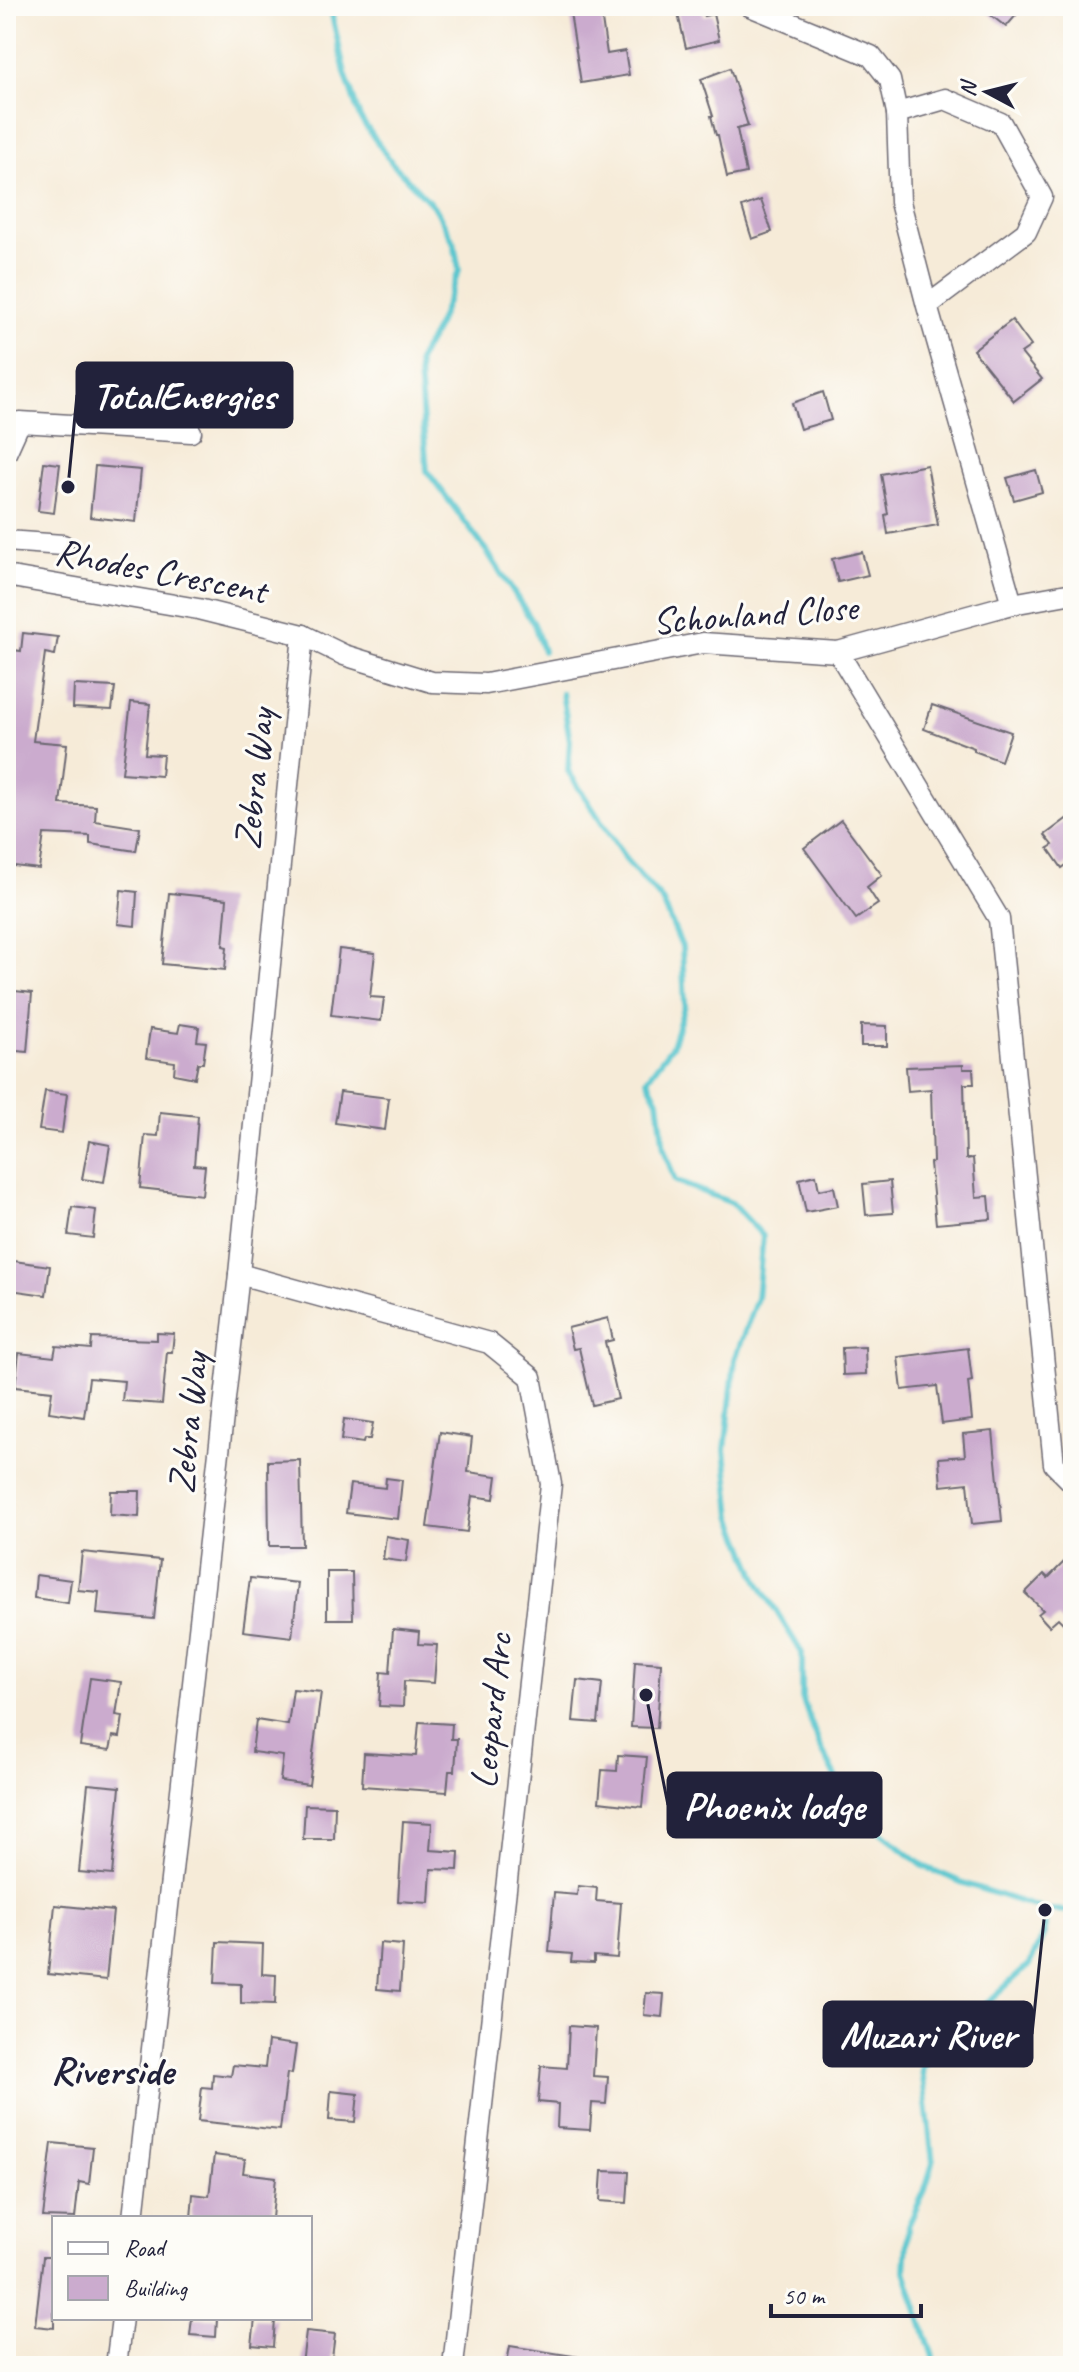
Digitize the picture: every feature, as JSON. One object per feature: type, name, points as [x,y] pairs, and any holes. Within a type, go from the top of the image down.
[{"type":"street","points":[[750,6],[871,56],[890,80],[897,113],[900,202],[1012,604]]},
{"type":"street","points":[[897,113],[945,99],[1001,123],[1042,197],[1026,232],[927,306]]},
{"type":"street","points":[[6,453],[20,422],[191,432]]},
{"type":"street","points":[[6,541],[63,545]]},
{"type":"street","name":"Rhodes Crescent","points":[[6,576],[198,609],[303,635]]},
{"type":"street","name":"Schonland Close","points":[[303,635],[344,655],[432,682],[486,684],[703,643],[838,652],[1012,604],[1073,593]]},
{"type":"street","name":"Zebra Way","points":[[133,2216],[239,1274],[303,635]]},
{"type":"street","points":[[838,652],[999,919],[1054,1464],[1073,1483]]},
{"type":"street","name":"Leopard Arc","points":[[239,1274],[489,1343],[531,1377],[551,1484],[453,2366]]},
{"type":"street","points":[[116,2366],[122,2320]]},
{"type":"building","points":[[569,6],[600,6],[607,54],[625,51],[629,75],[581,83]]},
{"type":"building","points":[[676,6],[702,6],[704,16],[713,14],[719,40],[686,48]]},
{"type":"building","points":[[979,6],[1024,6],[1006,27]]},
{"type":"building","points":[[730,68],[748,126],[737,129],[746,173],[727,177],[701,79]]},
{"type":"building","points":[[761,200],[772,232],[752,239],[742,207]]},
{"type":"building","points":[[1012,320],[1031,346],[1021,353],[1042,379],[1014,401],[973,350]]},
{"type":"building","points":[[823,392],[831,420],[800,429],[792,403]]},
{"type":"building","points":[[44,462],[60,464],[54,513],[38,511]]},
{"type":"building","points":[[927,465],[938,525],[888,534],[881,474]]},
{"type":"building","points":[[95,466],[141,470],[136,522],[90,517]]},
{"type":"building","points":[[1036,470],[1042,492],[1014,500],[1007,478]]},
{"type":"building","points":[[862,552],[868,575],[838,582],[832,559]]},
{"type":"building","points":[[23,633],[58,637],[55,655],[45,653],[33,741],[67,744],[60,804],[96,806],[95,821],[140,828],[136,851],[90,844],[90,836],[44,834],[39,869],[6,865],[6,649],[21,651]]},
{"type":"building","points":[[74,685],[115,687],[112,710],[73,708]]},
{"type":"building","points":[[131,702],[150,704],[145,754],[163,755],[161,776],[122,773]]},
{"type":"building","points":[[932,705],[1011,732],[1001,761],[924,729]]},
{"type":"building","points":[[1073,814],[1073,860],[1062,868],[1048,848],[1053,845],[1045,835]]},
{"type":"building","points":[[841,820],[882,875],[867,887],[878,904],[856,919],[804,848]]},
{"type":"building","points":[[121,890],[137,892],[135,926],[118,924]]},
{"type":"building","points":[[169,893],[227,899],[223,946],[227,947],[225,970],[162,964]]},
{"type":"building","points":[[339,949],[375,953],[370,997],[384,998],[381,1021],[331,1015]]},
{"type":"building","points":[[6,990],[32,993],[27,1052],[6,1050]]},
{"type":"building","points":[[180,1024],[199,1027],[197,1041],[206,1042],[203,1063],[198,1063],[195,1078],[174,1074],[175,1062],[146,1058],[150,1029],[178,1033]]},
{"type":"building","points":[[861,1025],[887,1026],[887,1046],[861,1046]]},
{"type":"building","points":[[963,1065],[963,1069],[973,1069],[974,1084],[964,1084],[966,1159],[973,1158],[976,1197],[989,1196],[991,1219],[936,1224],[930,1163],[933,1162],[931,1089],[908,1091],[906,1067]]},
{"type":"building","points":[[45,1091],[67,1094],[62,1133],[39,1130]]},
{"type":"building","points":[[340,1092],[389,1098],[385,1130],[335,1123]]},
{"type":"building","points":[[160,1112],[198,1116],[194,1165],[205,1166],[202,1195],[140,1188],[145,1135],[158,1136]]},
{"type":"building","points":[[89,1141],[110,1145],[104,1182],[82,1179]]},
{"type":"building","points":[[816,1175],[819,1190],[834,1187],[838,1206],[806,1212],[799,1179]]},
{"type":"building","points":[[890,1181],[893,1213],[866,1215],[863,1184]]},
{"type":"building","points":[[72,1207],[96,1210],[93,1238],[68,1235]]},
{"type":"building","points":[[14,1261],[50,1266],[46,1295],[10,1290]]},
{"type":"building","points":[[608,1318],[613,1340],[605,1342],[618,1399],[592,1405],[579,1348],[573,1349],[568,1328]]},
{"type":"building","points":[[157,1333],[174,1334],[172,1352],[167,1352],[162,1404],[122,1401],[124,1381],[89,1378],[84,1417],[49,1412],[52,1391],[15,1387],[19,1353],[54,1357],[56,1346],[91,1349],[92,1338],[157,1340]]},
{"type":"building","points":[[865,1347],[866,1374],[843,1375],[842,1348]]},
{"type":"building","points":[[968,1348],[972,1420],[942,1424],[937,1386],[902,1390],[898,1357]]},
{"type":"building","points":[[344,1419],[373,1423],[370,1439],[364,1439],[363,1443],[341,1440]]},
{"type":"building","points":[[993,1431],[1002,1521],[972,1524],[968,1483],[941,1486],[939,1458],[965,1456],[963,1434]]},
{"type":"building","points":[[440,1432],[472,1437],[468,1472],[497,1476],[494,1499],[472,1496],[467,1532],[427,1527]]},
{"type":"building","points":[[300,1460],[302,1546],[269,1546],[268,1461]]},
{"type":"building","points":[[386,1478],[402,1480],[398,1519],[346,1513],[350,1484],[385,1488]]},
{"type":"building","points":[[111,1491],[140,1491],[139,1517],[110,1515]]},
{"type":"building","points":[[386,1536],[409,1540],[406,1562],[383,1559]]},
{"type":"building","points":[[82,1552],[160,1560],[154,1619],[97,1614],[99,1592],[78,1590]]},
{"type":"building","points":[[1073,1553],[1073,1633],[1058,1618],[1049,1626],[1038,1614],[1043,1610],[1025,1593],[1044,1574],[1048,1578]]},
{"type":"building","points":[[327,1572],[352,1572],[353,1619],[327,1619]]},
{"type":"building","points":[[36,1575],[71,1580],[68,1603],[34,1598]]},
{"type":"building","points":[[250,1578],[298,1583],[292,1637],[243,1631]]},
{"type":"building","points":[[393,1629],[419,1632],[418,1644],[437,1645],[434,1683],[404,1681],[403,1707],[379,1706],[381,1672],[390,1673]]},
{"type":"building","points":[[635,1661],[661,1663],[657,1728],[631,1727]]},
{"type":"building","points":[[90,1678],[121,1682],[116,1715],[123,1716],[120,1737],[113,1736],[110,1750],[80,1746]]},
{"type":"building","points":[[577,1680],[602,1683],[598,1723],[573,1721]]},
{"type":"building","points":[[293,1689],[321,1692],[309,1785],[280,1781],[283,1756],[252,1752],[256,1720],[288,1725]]},
{"type":"building","points":[[419,1722],[452,1724],[451,1739],[457,1739],[455,1771],[449,1771],[447,1792],[362,1786],[364,1753],[416,1756]]},
{"type":"building","points":[[618,1755],[647,1757],[642,1807],[599,1802],[602,1770],[617,1771]]},
{"type":"building","points":[[88,1784],[120,1787],[112,1875],[79,1872]]},
{"type":"building","points":[[305,1805],[335,1806],[334,1839],[303,1839]]},
{"type":"building","points":[[403,1821],[432,1823],[430,1850],[459,1852],[458,1870],[431,1869],[429,1903],[398,1901]]},
{"type":"building","points":[[578,1886],[597,1888],[596,1901],[621,1903],[617,1958],[594,1956],[594,1963],[571,1962],[572,1954],[549,1952],[554,1893],[577,1895]]},
{"type":"building","points":[[55,1905],[113,1911],[106,1980],[48,1974]]},
{"type":"building","points":[[217,1942],[263,1944],[262,1974],[276,1975],[275,2004],[241,2003],[241,1984],[215,1983]]},
{"type":"building","points":[[380,1943],[403,1945],[400,1991],[377,1989]]},
{"type":"building","points":[[646,1993],[664,1994],[662,2017],[644,2015]]},
{"type":"building","points":[[569,2026],[596,2028],[593,2076],[608,2077],[606,2104],[592,2103],[590,2130],[557,2128],[558,2104],[538,2102],[541,2066],[567,2068]]},
{"type":"building","points":[[268,2041],[296,2045],[292,2074],[287,2073],[280,2130],[198,2121],[202,2087],[212,2088],[213,2074],[231,2076],[233,2065],[265,2068]]},
{"type":"building","points":[[331,2091],[358,2094],[355,2122],[329,2120]]},
{"type":"building","points":[[52,2143],[93,2147],[89,2184],[79,2182],[75,2216],[43,2217]]},
{"type":"building","points":[[214,2155],[245,2159],[243,2173],[276,2177],[272,2216],[191,2216],[193,2194],[209,2196]]},
{"type":"building","points":[[602,2171],[629,2172],[627,2203],[600,2201]]},
{"type":"building","points":[[43,2257],[52,2257],[54,2328],[35,2326]]},
{"type":"building","points":[[192,2320],[217,2320],[216,2337],[190,2335]]},
{"type":"building","points":[[255,2320],[275,2320],[273,2347],[252,2345]]},
{"type":"building","points":[[306,2331],[335,2334],[331,2366],[302,2365]]},
{"type":"building","points":[[510,2346],[580,2357],[579,2366],[507,2363]]},
{"type":"waterway","points":[[330,6],[345,73],[360,118],[392,163],[436,209],[454,243],[459,270],[438,325],[418,361],[427,471],[488,553],[534,624],[543,651]]},
{"type":"waterway","points":[[562,693],[570,741],[568,771],[626,860],[662,900],[682,947],[685,1005],[672,1046],[647,1079],[658,1100],[664,1149],[675,1181],[732,1203],[763,1236],[757,1298],[735,1359],[725,1450],[732,1516],[759,1583],[802,1653],[802,1698],[819,1744],[841,1786],[878,1830],[923,1866],[963,1883],[1045,1910],[1073,1911]]},
{"type":"waterway","points":[[936,2366],[905,2271],[908,2226],[933,2163],[922,2069],[965,2023],[1029,1965],[1045,1932],[1045,1910]]},
{"type":"place","name":"TotalEnergies","points":[[68,487]]},
{"type":"place","name":"Phoenix lodge","points":[[646,1695]]},
{"type":"place","name":"Muzari River","points":[[1045,1910]]},
{"type":"district","name":"Riverside","points":[[112,2071]]}]
